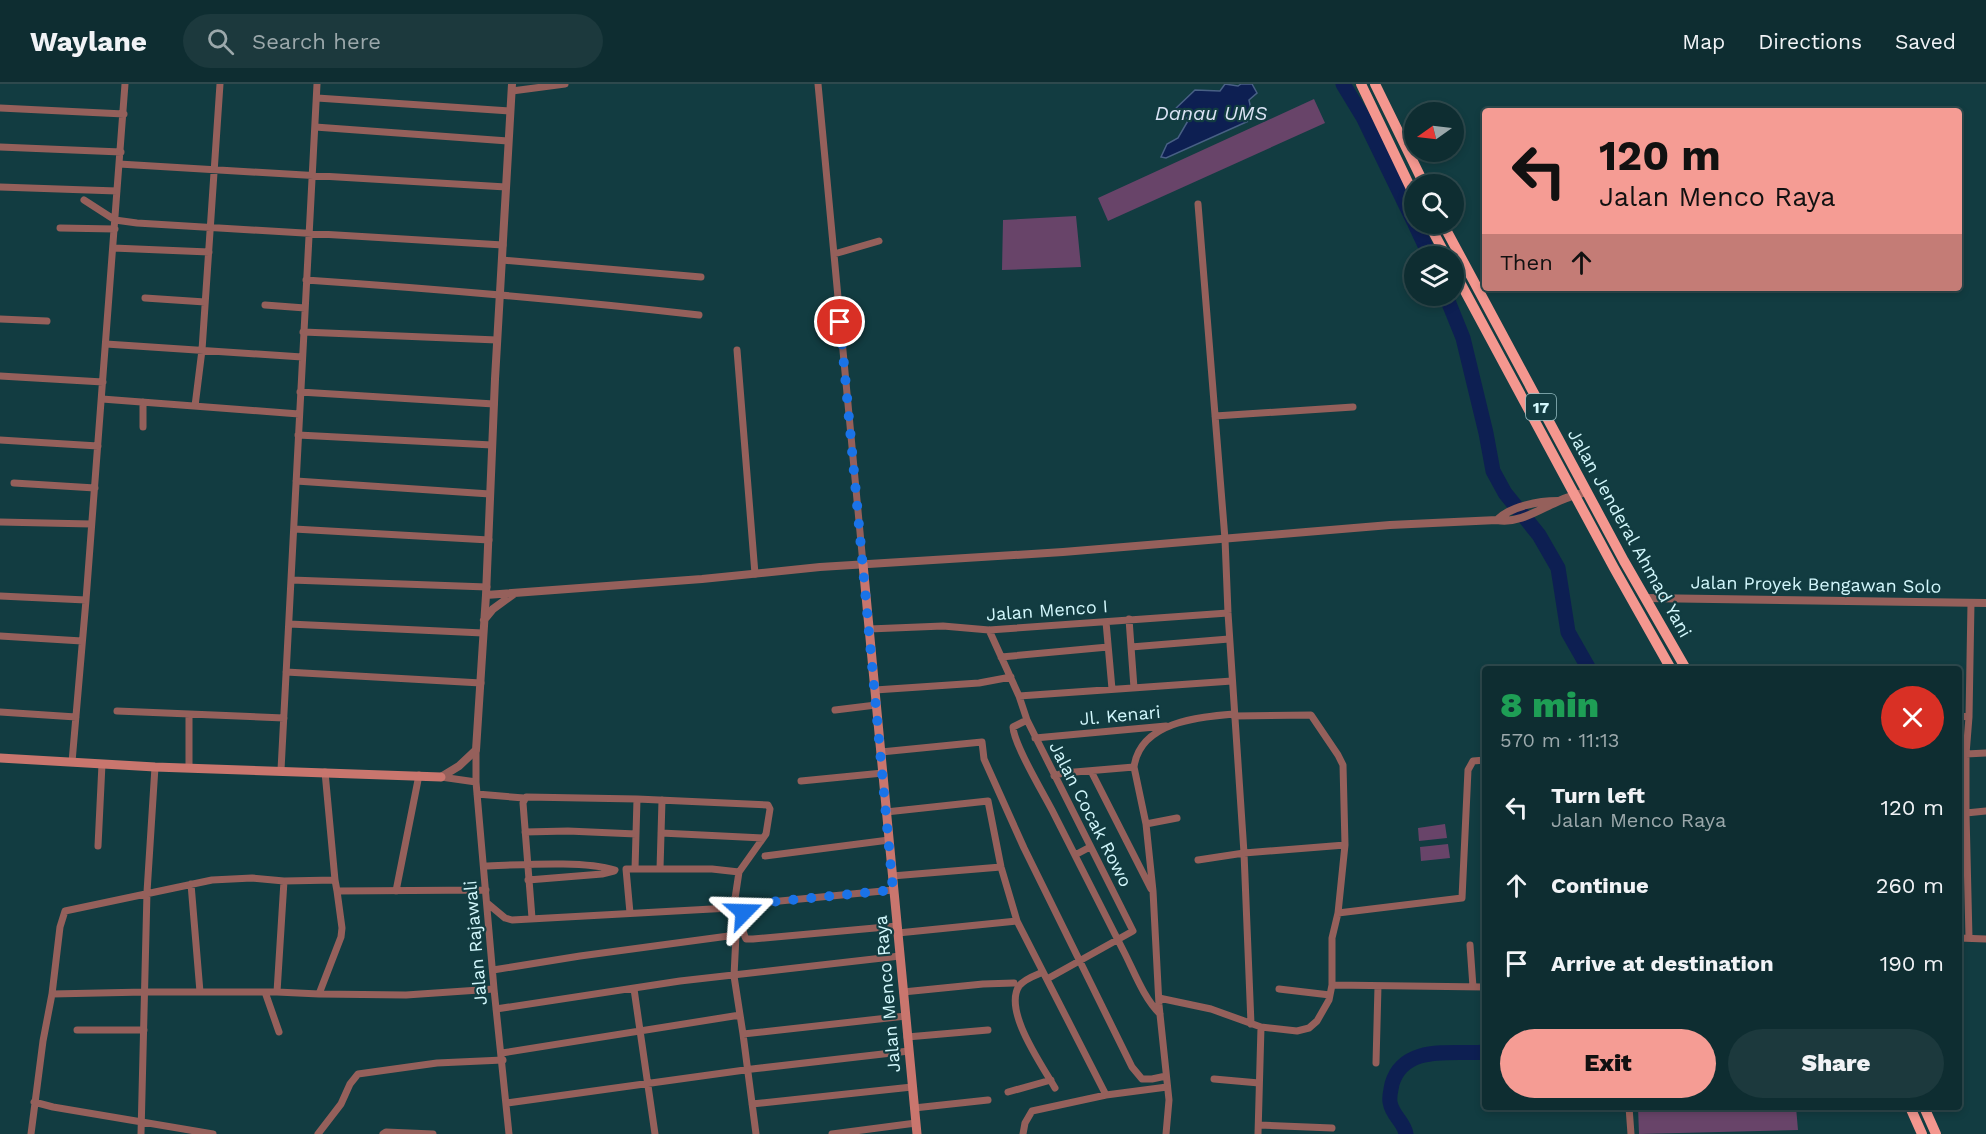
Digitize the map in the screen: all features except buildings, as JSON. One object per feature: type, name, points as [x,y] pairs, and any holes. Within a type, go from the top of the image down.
[{"type":"highway","points":[[1361,84],[1404,174]]},
{"type":"highway","points":[[1375,84],[1419,174]]},
{"type":"highway","name":"Jalan Jenderal Ahmad Yani","points":[[1448,234],[1587,492],[1684,666]]},
{"type":"highway","name":"Jalan Jenderal Ahmad Yani","points":[[1464,290],[1669,666]]},
{"type":"highway","points":[[1911,1110],[1922,1134]]},
{"type":"highway","points":[[1925,1110],[1936,1134]]},
{"type":"main road","name":"Jalan Menco Raya","points":[[863,564],[917,1134]]},
{"type":"main road","points":[[0,758],[155,767],[441,777]]},
{"type":"street","points":[[72,762],[126,84]]},
{"type":"street","points":[[195,406],[202,350],[220,84]]},
{"type":"street","points":[[281,770],[317,84]]},
{"type":"street","points":[[441,777],[459,766],[476,750],[512,87],[565,84]]},
{"type":"street","points":[[818,84],[863,564]]},
{"type":"street","points":[[316,98],[510,111]]},
{"type":"street","points":[[0,108],[124,114]]},
{"type":"street","points":[[315,127],[508,141]]},
{"type":"street","points":[[0,147],[121,152]]},
{"type":"street","points":[[119,164],[506,187]]},
{"type":"street","points":[[0,188],[117,191]]},
{"type":"street","points":[[84,200],[115,220],[161,225],[210,226],[503,245]]},
{"type":"street","points":[[1198,204],[1225,539],[1229,639],[1244,853],[1251,1024]]},
{"type":"street","points":[[60,228],[115,229]]},
{"type":"street","points":[[834,254],[879,240]]},
{"type":"street","points":[[113,248],[209,252]]},
{"type":"street","points":[[502,260],[701,277]]},
{"type":"street","points":[[306,280],[500,294],[699,315]]},
{"type":"street","points":[[145,298],[205,302]]},
{"type":"street","points":[[265,305],[305,308]]},
{"type":"street","points":[[0,319],[47,321]]},
{"type":"street","points":[[303,332],[497,340]]},
{"type":"street","points":[[106,344],[302,357]]},
{"type":"street","points":[[737,350],[755,574]]},
{"type":"street","points":[[0,376],[103,382]]},
{"type":"street","points":[[300,392],[494,404]]},
{"type":"street","points":[[102,399],[299,414]]},
{"type":"street","points":[[143,402],[143,427]]},
{"type":"street","points":[[1215,416],[1353,407]]},
{"type":"street","points":[[298,435],[492,445]]},
{"type":"street","points":[[0,440],[98,446]]},
{"type":"street","points":[[296,481],[490,494]]},
{"type":"street","points":[[14,483],[95,488]]},
{"type":"street","points":[[291,580],[515,593],[863,564],[1064,552],[1390,525],[1497,520],[1503,514],[1511,516],[1544,501],[1558,501],[1587,492]]},
{"type":"street","points":[[0,522],[91,524]]},
{"type":"street","points":[[294,529],[489,540]]},
{"type":"street","points":[[484,621],[493,609],[515,593]]},
{"type":"street","points":[[0,597],[86,600]]},
{"type":"street","name":"Jalan Proyek Bengawan Solo","points":[[1645,598],[1986,603]]},
{"type":"street","points":[[1969,938],[1962,813],[1969,717],[1971,603]]},
{"type":"street","name":"Jalan Menco I","points":[[869,629],[943,626],[989,630],[1228,613]]},
{"type":"street","points":[[1129,619],[1134,688]]},
{"type":"street","points":[[1106,622],[1112,689]]},
{"type":"street","points":[[289,624],[483,633]]},
{"type":"street","name":"Jalan Cocak Rowo","points":[[989,630],[1011,677],[1035,738],[1133,931],[1118,939]]},
{"type":"street","points":[[0,636],[82,641]]},
{"type":"street","points":[[1131,647],[1229,639]]},
{"type":"street","points":[[1001,657],[1108,646]]},
{"type":"street","points":[[286,672],[481,683]]},
{"type":"street","points":[[875,690],[979,683],[1011,677]]},
{"type":"street","points":[[1019,696],[1232,681]]},
{"type":"street","points":[[835,710],[876,705]]},
{"type":"street","points":[[117,711],[284,718]]},
{"type":"street","points":[[0,712],[76,717]]},
{"type":"street","points":[[189,714],[189,768]]},
{"type":"street","points":[[1159,998],[1202,1007],[1261,1028],[1297,1031],[1309,1028],[1320,1017],[1332,985],[1332,938],[1338,914],[1346,845],[1344,770],[1338,755],[1315,718],[1306,714],[1205,717],[1171,725],[1154,734],[1143,744],[1137,754],[1134,767],[1146,824],[1154,893],[1159,998],[1160,1014],[1168,1100],[1166,1134]]},
{"type":"street","points":[[1962,716],[1969,717]]},
{"type":"street","points":[[1027,720],[1017,723],[1013,729],[1015,737],[1148,999],[1160,1014]]},
{"type":"street","name":"Jl. Kenari","points":[[1035,738],[1171,725]]},
{"type":"street","points":[[881,752],[982,742],[984,759],[1024,848],[1137,1075],[1148,1080],[1166,1076]]},
{"type":"street","name":"Jalan Rajawali","points":[[476,750],[477,794],[509,1134]]},
{"type":"street","points":[[1966,754],[1986,753]]},
{"type":"street","points":[[1338,914],[1462,898],[1468,770],[1473,761],[1482,760]]},
{"type":"street","points":[[98,846],[102,764]]},
{"type":"street","points":[[141,1134],[147,892],[155,767]]},
{"type":"street","points":[[1054,776],[1134,767]]},
{"type":"street","points":[[1091,771],[1154,893]]},
{"type":"street","points":[[319,994],[341,938],[342,928],[325,772]]},
{"type":"street","points":[[801,781],[883,773]]},
{"type":"street","points":[[396,891],[419,776]]},
{"type":"street","points":[[441,777],[476,782]]},
{"type":"street","points":[[477,794],[524,798],[533,796],[768,805],[770,809],[767,832],[739,872],[734,904],[730,908],[509,919],[487,903]]},
{"type":"street","points":[[524,798],[532,918]]},
{"type":"street","points":[[635,869],[637,799]]},
{"type":"street","points":[[660,869],[662,800]]},
{"type":"street","points":[[886,812],[988,801],[1001,867],[1017,921],[1106,1095]]},
{"type":"street","points":[[1962,813],[1986,811]]},
{"type":"street","points":[[1146,824],[1177,818]]},
{"type":"street","points":[[525,832],[636,834]]},
{"type":"street","points":[[661,833],[763,838]]},
{"type":"street","points":[[765,856],[889,840]]},
{"type":"street","points":[[1198,860],[1244,853],[1346,845]]},
{"type":"street","points":[[1075,855],[1090,847]]},
{"type":"street","points":[[484,866],[604,867],[615,870]]},
{"type":"street","points":[[892,876],[1001,867]]},
{"type":"street","points":[[528,880],[626,869],[739,872]]},
{"type":"street","points":[[626,869],[630,913]]},
{"type":"street","points":[[31,1134],[63,913],[67,910],[147,892],[224,879],[335,880]]},
{"type":"street","points":[[277,992],[284,881]]},
{"type":"street","points":[[191,884],[200,992]]},
{"type":"street","points":[[337,891],[486,890]]},
{"type":"street","points":[[893,890],[749,904],[744,912],[744,935],[746,939],[753,939],[1017,921]]},
{"type":"street","points":[[493,970],[735,935],[737,938],[733,963],[734,976],[756,1134]]},
{"type":"street","points":[[1962,938],[1986,939]]},
{"type":"street","points":[[1047,979],[1118,939]]},
{"type":"street","points":[[1470,945],[1473,987]]},
{"type":"street","points":[[496,1009],[634,988],[900,956]]},
{"type":"street","points":[[1043,972],[1021,983],[1016,993],[1016,1013],[1023,1032],[1055,1088]]},
{"type":"street","points":[[903,992],[1014,983]]},
{"type":"street","points":[[1332,985],[1482,987]]},
{"type":"street","points":[[1376,1064],[1378,986]]},
{"type":"street","points":[[634,988],[655,1134]]},
{"type":"street","points":[[52,994],[277,992],[406,995],[494,989]]},
{"type":"street","points":[[1279,989],[1330,994]]},
{"type":"street","points":[[265,992],[279,1032]]},
{"type":"street","points":[[318,1134],[341,1104],[350,1084],[358,1074],[502,1057],[740,1015]]},
{"type":"street","points":[[743,1034],[906,1016]]},
{"type":"street","points":[[1258,1134],[1261,1028]]},
{"type":"street","points":[[77,1030],[144,1030]]},
{"type":"street","points":[[908,1037],[988,1030]]},
{"type":"street","points":[[507,1103],[748,1069],[909,1051]]},
{"type":"street","points":[[1214,1079],[1259,1083]]},
{"type":"street","points":[[1008,1092],[1051,1080]]},
{"type":"street","points":[[752,1104],[912,1087]]},
{"type":"street","points":[[1023,1134],[1025,1123],[1032,1111],[1106,1095],[1167,1087]]},
{"type":"street","points":[[914,1108],[988,1100]]},
{"type":"street","points":[[34,1102],[141,1123],[213,1134]]},
{"type":"street","points":[[1629,1110],[1631,1134]]},
{"type":"street","points":[[832,1134],[916,1124]]},
{"type":"street","points":[[1259,1125],[1332,1128]]},
{"type":"street","points":[[383,1134],[386,1132],[433,1134]]},
{"type":"shaded area","points":[[1314,99],[1325,123],[1108,221],[1098,198]]},
{"type":"shaded area","points":[[1076,216],[1081,267],[1002,270],[1003,220]]},
{"type":"shaded area","points":[[1445,824],[1447,838],[1419,841],[1418,828]]},
{"type":"shaded area","points":[[1448,844],[1450,858],[1421,861],[1420,847]]},
{"type":"shaded area","points":[[1638,1110],[1796,1110],[1798,1130],[1639,1134]]},
{"type":"water","name":"Danau UMS","points":[[1225,84],[1238,86],[1252,84],[1257,93],[1249,100],[1253,119],[1166,158],[1161,157],[1167,144],[1178,138],[1189,119],[1172,112],[1195,90],[1220,91]]},
{"type":"waterway","points":[[1343,84],[1363,117],[1404,201]]},
{"type":"waterway","points":[[1420,234],[1425,246]]},
{"type":"waterway","points":[[1450,306],[1463,338],[1493,471],[1505,493],[1539,535],[1558,568],[1568,632],[1587,666]]},
{"type":"waterway","points":[[1406,1134],[1390,1102],[1392,1084],[1398,1071],[1407,1062],[1431,1054],[1482,1052]]},
{"type":"route","points":[[744,912],[749,904],[893,890],[840,322]]}]
